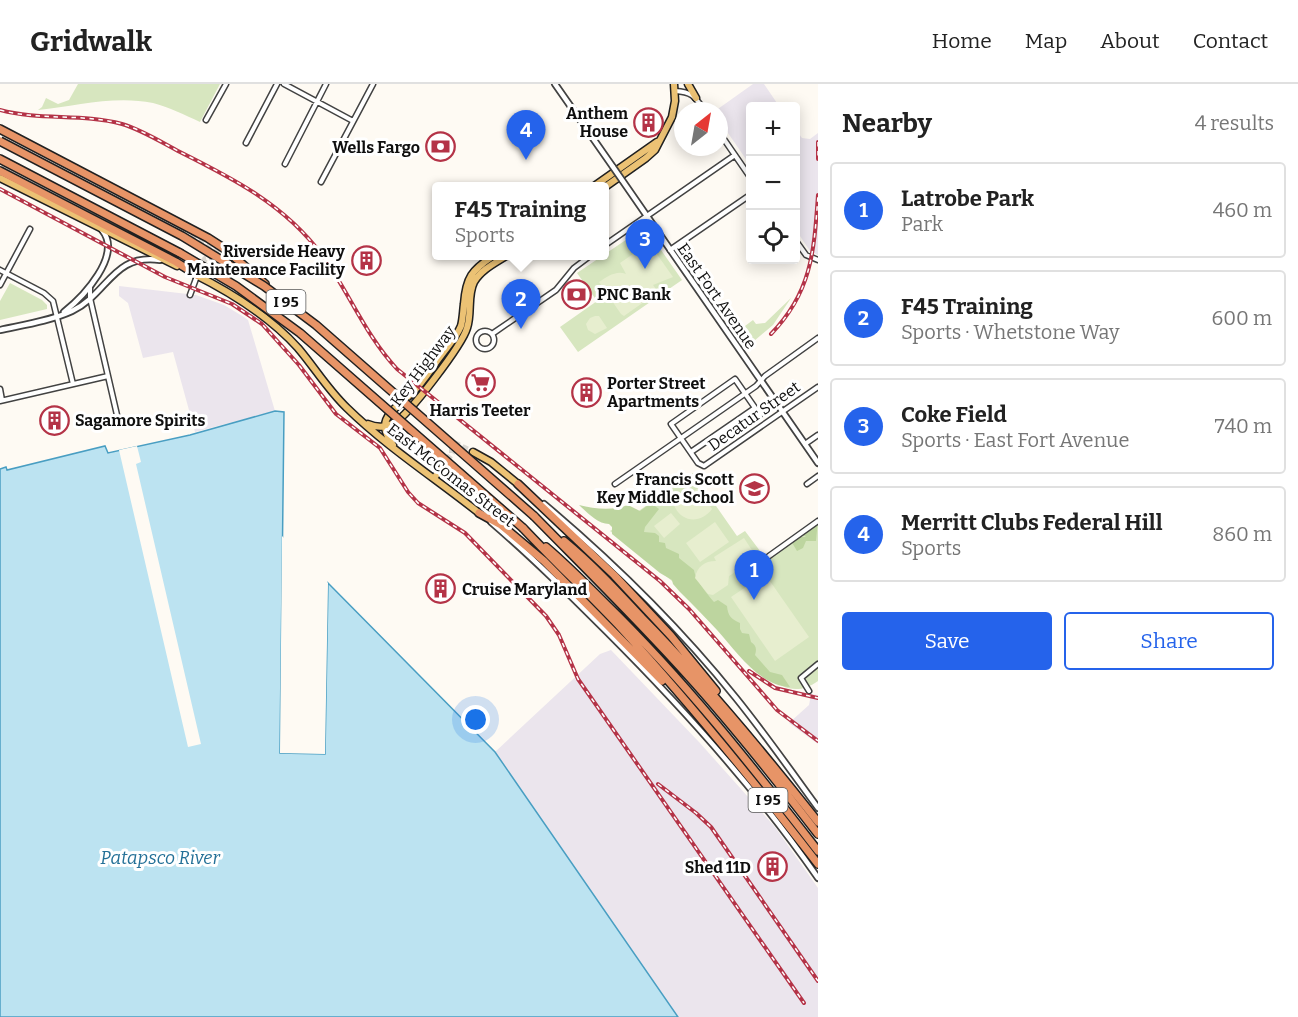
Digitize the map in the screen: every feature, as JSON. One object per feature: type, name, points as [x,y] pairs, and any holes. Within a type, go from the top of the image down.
[{"type":"highway","points":[[0,129],[215,242],[266,284]]},
{"type":"highway","name":"I 95","points":[[0,141],[190,240],[264,286],[316,325],[572,548],[626,601],[736,720],[818,822]]},
{"type":"highway","name":"I 95","points":[[0,159],[180,253],[255,300],[312,343],[574,572],[664,664],[737,748],[818,851]]},
{"type":"highway","points":[[0,171],[197,273]]},
{"type":"highway","points":[[518,484],[642,604],[695,664],[736,720]]},
{"type":"highway","points":[[479,513],[501,525],[556,573],[716,737]]},
{"type":"highway","name":"I 95","points":[[534,516],[691,678],[818,834]]},
{"type":"highway","name":"I 95","points":[[524,528],[622,629],[716,737],[818,864]]},
{"type":"main road","points":[[688,84],[696,98]]},
{"type":"main road","points":[[609,184],[650,155],[672,117],[674,88]]},
{"type":"main road","points":[[599,182],[658,142]]},
{"type":"main road","name":"East McComas Street","points":[[0,178],[166,261],[197,273],[242,301],[280,330],[299,350],[333,394],[359,419],[479,513]]},
{"type":"main road","name":"Key Highway","points":[[397,449],[389,439],[385,427],[391,411],[412,393],[456,337],[463,316],[467,282],[477,267],[486,260]]},
{"type":"main road","name":"Key Highway","points":[[359,419],[373,426],[385,427],[402,417],[459,344],[468,326],[471,293],[475,282],[483,272],[499,260]]},
{"type":"main road","name":"East McComas Street","points":[[473,452],[491,462],[518,484]]},
{"type":"main road","points":[[434,478],[442,468]]},
{"type":"street","points":[[206,120],[226,84]]},
{"type":"street","points":[[246,143],[278,84]]},
{"type":"street","points":[[284,84],[353,121]]},
{"type":"street","points":[[285,164],[327,84]]},
{"type":"street","points":[[321,182],[373,84]]},
{"type":"street","name":"East Fort Avenue","points":[[556,84],[818,463]]},
{"type":"street","points":[[674,88],[686,92],[699,102]]},
{"type":"street","points":[[728,145],[746,171]]},
{"type":"street","points":[[609,242],[735,155]]},
{"type":"street","points":[[670,250],[746,198]]},
{"type":"street","points":[[57,316],[75,304],[90,287],[106,258],[109,242],[98,227]]},
{"type":"street","points":[[0,285],[30,229]]},
{"type":"street","points":[[800,247],[806,255],[818,260]]},
{"type":"street","points":[[0,330],[57,316],[81,305],[103,286],[115,271],[127,263],[146,259],[166,261]]},
{"type":"street","points":[[492,334],[556,290],[583,260]]},
{"type":"street","points":[[0,270],[49,296],[56,308],[73,384]]},
{"type":"street","points":[[190,295],[197,273]]},
{"type":"street","points":[[90,287],[90,298],[117,415]]},
{"type":"street","points":[[81,305],[93,312]]},
{"type":"street","points":[[486,330],[492,334],[494,342],[492,346],[484,349],[477,345],[476,339],[479,332],[486,330]]},
{"type":"street","points":[[615,484],[745,393],[818,338]]},
{"type":"street","points":[[0,389],[1,401],[108,376]]},
{"type":"street","points":[[755,408],[691,452],[671,424],[735,379],[760,415]]},
{"type":"street","name":"Decatur Street","points":[[691,452],[698,463],[704,466],[818,387]]},
{"type":"street","points":[[805,444],[818,435]]},
{"type":"street","points":[[807,484],[818,476]]},
{"type":"street","name":"East McComas Street","points":[[518,484],[592,545],[653,604],[735,697],[818,808]]},
{"type":"street","name":"East McComas Street","points":[[479,513],[547,572],[650,676],[752,791],[818,878]]},
{"type":"street","points":[[769,556],[818,521]]},
{"type":"street","points":[[809,691],[801,678],[818,664]]},
{"type":"shaded area","points":[[753,84],[764,84],[776,102],[746,102],[746,159],[728,133],[728,102]]},
{"type":"shaded area","points":[[818,133],[818,255],[810,251],[800,236],[800,135],[802,138],[810,139]]},
{"type":"shaded area","points":[[119,286],[196,295],[224,305],[248,320],[275,411],[195,432],[173,352],[143,358],[128,303],[119,296]]},
{"type":"shaded area","points":[[611,650],[699,742],[775,827],[818,888],[818,1017],[678,1017],[495,752],[600,654]]},
{"type":"shaded area","points":[[811,694],[818,695],[818,744],[789,723],[809,705]]},
{"type":"green space","points":[[78,84],[220,84],[200,122],[177,111],[139,101],[96,102],[38,110],[46,98],[58,104],[69,100]]},
{"type":"green space","points":[[645,227],[682,280],[578,352],[560,327],[597,301],[577,273],[596,260],[609,260],[609,251]]},
{"type":"green space","points":[[649,243],[673,277],[653,285],[658,292],[624,316],[599,282],[615,273],[626,274],[620,263]]},
{"type":"green space","points":[[10,283],[42,300],[47,305],[47,309],[0,320],[0,301]]},
{"type":"green space","points":[[791,298],[773,325],[747,347],[737,332],[753,320],[756,324],[765,323]]},
{"type":"green space","points":[[599,316],[607,328],[595,334],[588,330],[586,324],[590,318]]},
{"type":"green space","points":[[693,473],[737,536],[745,531],[766,559],[818,523],[818,681],[804,688],[792,689],[779,685],[766,677],[672,581],[610,531]]},
{"type":"green space","points":[[698,488],[712,509],[697,519],[686,518],[677,511],[674,505]]},
{"type":"green space","points":[[651,503],[659,509],[645,527],[644,532],[655,533],[659,536],[659,542],[665,543],[666,548],[679,554],[679,558],[694,570],[699,582],[714,602],[718,600],[727,606],[731,617],[740,623],[742,633],[749,634],[751,642],[756,647],[755,655],[770,672],[782,675],[790,687],[768,681],[758,674],[680,592],[672,580],[612,534],[612,527],[609,524],[596,520],[579,505],[604,509],[628,505],[640,511]]},
{"type":"green space","points":[[671,513],[680,524],[664,538],[654,526]]},
{"type":"green space","points":[[818,519],[816,541],[806,541],[803,548],[797,551],[791,541],[798,537],[806,537],[803,535]]},
{"type":"green space","points":[[715,522],[729,542],[700,562],[686,543]]},
{"type":"green space","points":[[744,538],[757,558],[729,576],[728,585],[713,595],[708,594],[695,578],[697,571],[705,563],[716,561],[714,557]]},
{"type":"green space","points":[[765,574],[809,637],[775,661],[731,597]]},
{"type":"water","name":"Patapsco River","points":[[275,411],[284,412],[280,753],[325,754],[328,583],[495,752],[678,1017],[0,1017],[0,469],[6,467],[7,470],[105,446],[108,453],[190,435]]},
{"type":"pier","points":[[137,446],[141,462],[136,464],[201,744],[188,747],[119,450]]},
{"type":"pier","points":[[282,536],[285,539],[283,751],[322,751],[326,581],[328,583],[325,754],[280,753]]},
{"type":"tunnel","points":[[190,237],[248,272]]},
{"type":"tunnel","points":[[198,271],[205,259],[218,257]]},
{"type":"tunnel","points":[[442,468],[452,453],[452,441]]},
{"type":"tunnel","points":[[454,443],[473,452]]},
{"type":"railway","points":[[0,110],[122,124],[151,136],[220,172],[275,208],[292,222],[322,255],[366,328],[397,369],[660,581],[689,609],[777,710],[818,741]]},
{"type":"railway","points":[[818,142],[818,159]]},
{"type":"railway","points":[[0,189],[165,277],[232,304],[262,324],[299,365],[336,414],[380,448],[408,492],[418,503],[465,533],[546,616],[559,635],[578,679],[804,1003]]},
{"type":"railway","points":[[771,334],[785,318],[803,286],[812,253],[818,195]]},
{"type":"railway","points":[[749,671],[775,688],[818,698]]},
{"type":"railway","points":[[658,784],[711,827],[818,981]]},
{"type":"place","name":"Anthem House","points":[[649,122]]},
{"type":"place","name":"Wells Fargo","points":[[441,147]]},
{"type":"place","name":"Merritt Clubs Federal Hill","points":[[526,160]]},
{"type":"place","name":"Riverside Heavy Maintenance Facility","points":[[366,260]]},
{"type":"place","name":"Coke Field","points":[[645,269]]},
{"type":"place","name":"PNC Bank","points":[[576,294]]},
{"type":"place","name":"F45 Training","points":[[521,329]]},
{"type":"place","name":"Harris Teeter","points":[[480,382]]},
{"type":"place","name":"Porter Street Apartments","points":[[586,392]]},
{"type":"place","name":"Sagamore Spirits","points":[[54,420]]},
{"type":"place","name":"Francis Scott Key Middle School","points":[[755,488]]},
{"type":"place","name":"Cruise Maryland","points":[[441,589]]},
{"type":"place","name":"Latrobe Park","points":[[754,600]]},
{"type":"place","name":"Shed 11D","points":[[772,867]]}]
